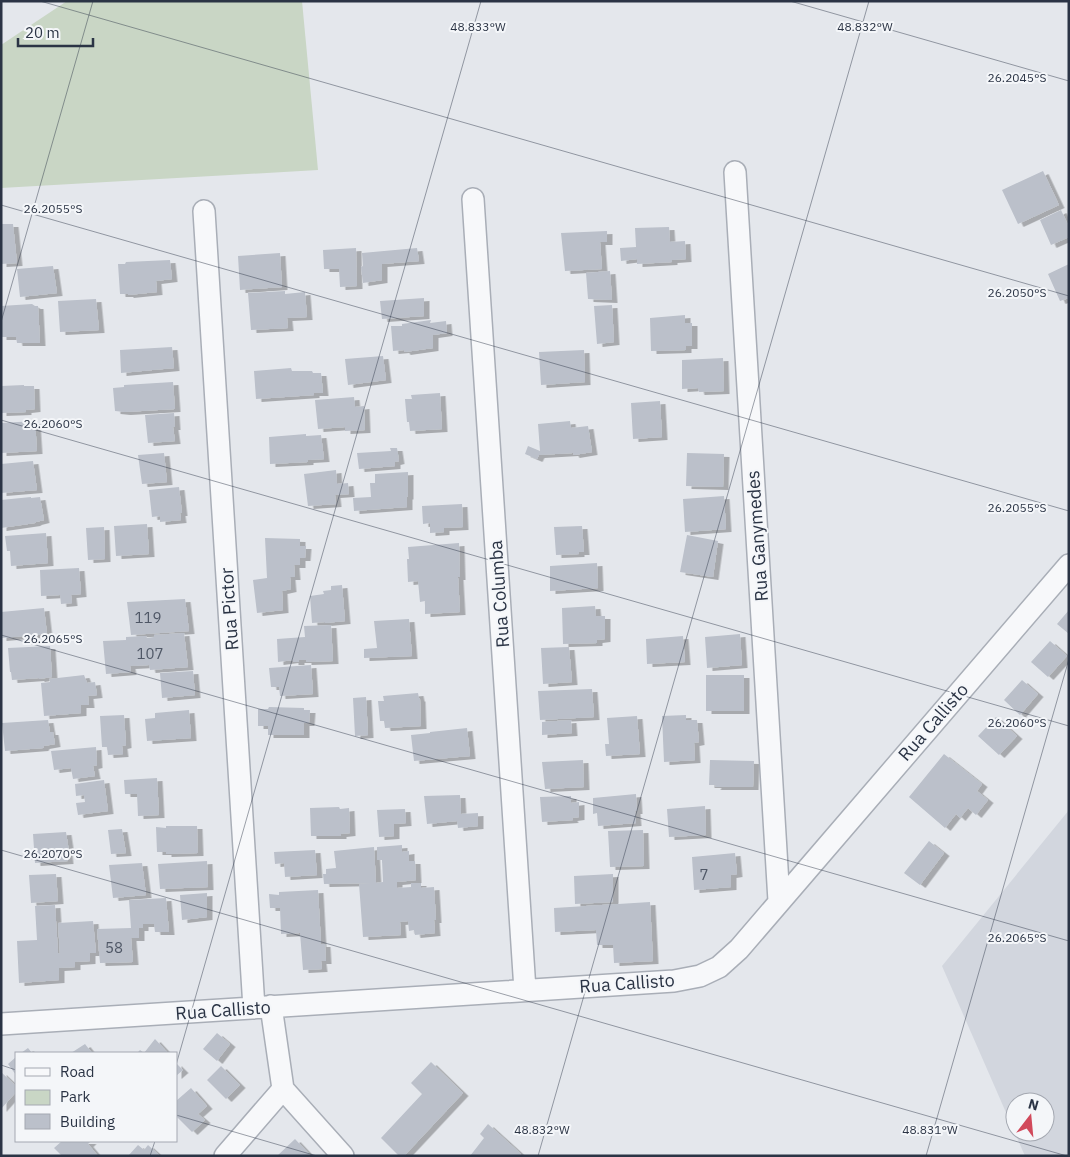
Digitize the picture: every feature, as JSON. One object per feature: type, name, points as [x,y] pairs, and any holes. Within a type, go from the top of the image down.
[{"type":"street","name":"Rua Ganymedes","points":[[735,172],[779,900]]},
{"type":"street","name":"Rua Columba","points":[[473,199],[525,990]]},
{"type":"street","name":"Rua Pictor","points":[[204,211],[263,1007],[283,1089]]},
{"type":"street","name":"Rua Callisto","points":[[1,1024],[674,981],[700,976],[719,966],[739,949],[779,900],[1069,565]]},
{"type":"street","points":[[225,1156],[283,1089],[343,1156]]},
{"type":"shaded area","points":[[1069,810],[1069,1156],[1025,1156],[1019,1142],[1055,1142],[1055,1092],[1005,1092],[1005,1110],[942,966]]},
{"type":"green space","points":[[67,1],[302,1],[318,170],[1,188],[1,45]]},
{"type":"building","points":[[1043,171],[1059,205],[1018,224],[1002,190]]},
{"type":"building","points":[[1061,210],[1069,227],[1069,237],[1051,245],[1040,220]]},
{"type":"building","points":[[1,224],[13,224],[17,263],[1,264]]},
{"type":"building","points":[[669,227],[670,242],[685,241],[686,259],[672,260],[672,262],[637,264],[637,259],[621,261],[620,248],[636,247],[635,228]]},
{"type":"building","points":[[607,231],[607,242],[600,242],[602,269],[565,271],[561,233]]},
{"type":"building","points":[[356,248],[357,286],[340,287],[339,269],[324,269],[323,250]]},
{"type":"building","points":[[417,248],[419,261],[382,264],[382,280],[363,283],[362,253]]},
{"type":"building","points":[[280,253],[282,287],[240,290],[238,256]]},
{"type":"building","points":[[170,260],[172,279],[156,281],[157,292],[120,294],[118,264]]},
{"type":"building","points":[[1069,264],[1069,298],[1060,301],[1048,274]]},
{"type":"building","points":[[53,266],[57,293],[20,297],[17,269]]},
{"type":"building","points":[[610,271],[612,300],[588,299],[586,273]]},
{"type":"building","points":[[285,291],[285,294],[305,292],[307,317],[287,318],[288,328],[251,330],[248,293]]},
{"type":"building","points":[[424,298],[424,316],[382,319],[380,301]]},
{"type":"building","points":[[96,299],[99,330],[60,332],[58,301]]},
{"type":"building","points":[[32,304],[38,306],[40,343],[17,343],[16,337],[1,337],[1,306]]},
{"type":"building","points":[[612,305],[614,342],[597,344],[594,306]]},
{"type":"building","points":[[685,315],[685,323],[692,323],[692,346],[686,346],[686,350],[651,351],[650,318]]},
{"type":"building","points":[[431,320],[430,323],[446,321],[447,333],[433,335],[433,348],[405,352],[404,350],[393,351],[391,326],[402,326],[402,324]]},
{"type":"building","points":[[172,347],[174,368],[121,373],[120,350]]},
{"type":"building","points":[[584,350],[585,382],[541,385],[539,352]]},
{"type":"building","points":[[383,356],[386,380],[348,385],[345,359]]},
{"type":"building","points":[[723,358],[724,391],[699,392],[698,388],[682,389],[682,360]]},
{"type":"building","points":[[291,368],[292,371],[321,373],[323,393],[256,399],[254,371]]},
{"type":"building","points":[[173,382],[175,409],[115,411],[113,388],[124,387],[124,385]]},
{"type":"building","points":[[1,386],[34,386],[35,409],[26,410],[26,412],[1,413]]},
{"type":"building","points":[[440,393],[442,429],[410,431],[409,422],[407,422],[405,399],[412,399],[411,395]]},
{"type":"building","points":[[354,397],[355,407],[364,406],[365,430],[345,431],[345,427],[318,429],[315,400]]},
{"type":"building","points":[[660,401],[662,437],[633,439],[631,403]]},
{"type":"building","points":[[174,413],[175,441],[148,443],[145,415]]},
{"type":"building","points":[[35,421],[37,451],[1,453],[1,423]]},
{"type":"building","points":[[570,421],[571,428],[588,426],[592,452],[574,455],[573,453],[539,455],[537,459],[525,454],[528,446],[540,451],[538,424]]},
{"type":"building","points":[[306,434],[306,436],[321,435],[324,459],[308,460],[308,462],[270,464],[269,437]]},
{"type":"building","points":[[390,448],[397,448],[399,461],[395,462],[395,466],[359,469],[357,453],[391,451]]},
{"type":"building","points":[[164,453],[167,482],[142,484],[138,455]]},
{"type":"building","points":[[687,453],[724,454],[723,487],[686,486]]},
{"type":"building","points":[[33,461],[37,490],[1,493],[1,464]]},
{"type":"building","points":[[336,470],[337,484],[348,483],[349,494],[335,495],[336,504],[308,506],[304,474]]},
{"type":"building","points":[[408,472],[407,507],[354,511],[353,498],[371,497],[370,483],[375,483],[375,474]]},
{"type":"building","points":[[179,487],[181,520],[160,522],[160,516],[152,517],[149,490]]},
{"type":"building","points":[[724,496],[726,529],[685,532],[683,499]]},
{"type":"building","points":[[40,497],[44,520],[1,528],[1,500]]},
{"type":"building","points":[[462,504],[463,527],[444,528],[444,532],[430,533],[430,523],[423,524],[422,506]]},
{"type":"building","points":[[147,524],[149,554],[116,556],[114,526]]},
{"type":"building","points":[[582,526],[584,552],[556,555],[554,527]]},
{"type":"building","points":[[104,527],[105,559],[88,560],[86,528]]},
{"type":"building","points":[[46,533],[48,563],[11,566],[10,551],[7,551],[5,536]]},
{"type":"building","points":[[687,535],[718,541],[713,577],[680,572]]},
{"type":"building","points":[[265,538],[300,539],[300,546],[306,546],[305,558],[300,558],[300,565],[294,565],[295,577],[290,577],[291,589],[282,591],[283,610],[257,613],[253,580],[267,578]]},
{"type":"building","points":[[459,543],[460,612],[425,614],[425,601],[420,602],[418,581],[408,582],[408,547]]},
{"type":"building","points":[[597,563],[598,588],[550,591],[550,566]]},
{"type":"building","points":[[79,568],[81,594],[71,595],[72,603],[61,604],[60,595],[41,596],[40,570]]},
{"type":"building","points":[[342,585],[345,621],[312,623],[310,596],[324,594],[323,591],[331,590],[331,586]]},
{"type":"building","points":[[185,599],[189,631],[131,635],[127,602]]},
{"type":"building","points":[[595,606],[596,616],[605,616],[605,639],[597,640],[597,643],[563,644],[562,608]]},
{"type":"building","points":[[44,608],[47,634],[1,638],[1,612]]},
{"type":"building","points":[[1069,610],[1069,634],[1057,624]]},
{"type":"building","points":[[409,619],[412,656],[364,658],[364,649],[377,648],[374,621]]},
{"type":"building","points":[[331,625],[333,661],[306,662],[306,660],[299,660],[299,662],[293,662],[293,660],[278,662],[277,639],[305,637],[304,626]]},
{"type":"building","points":[[184,633],[188,667],[150,670],[149,665],[130,666],[131,672],[106,674],[103,641],[126,640],[126,637],[146,636],[147,638],[154,637],[154,635]]},
{"type":"building","points":[[740,634],[742,665],[707,668],[705,637]]},
{"type":"building","points":[[683,636],[685,662],[647,664],[646,639]]},
{"type":"building","points":[[1050,641],[1067,656],[1048,677],[1031,662]]},
{"type":"building","points":[[50,646],[52,677],[12,680],[8,648]]},
{"type":"building","points":[[569,647],[572,682],[543,684],[541,648]]},
{"type":"building","points":[[311,665],[313,694],[280,696],[279,687],[271,687],[269,668]]},
{"type":"building","points":[[193,671],[195,695],[162,698],[160,673]]},
{"type":"building","points":[[84,675],[87,683],[95,682],[97,695],[88,696],[89,705],[81,705],[81,713],[44,716],[41,683],[50,682],[49,679]]},
{"type":"building","points":[[706,675],[744,675],[744,711],[706,711]]},
{"type":"building","points":[[1022,680],[1038,694],[1020,715],[1004,700]]},
{"type":"building","points":[[592,689],[594,717],[540,720],[538,691]]},
{"type":"building","points":[[418,693],[421,726],[385,728],[384,721],[380,721],[378,701],[384,701],[383,696]]},
{"type":"building","points":[[366,697],[368,735],[355,736],[353,698]]},
{"type":"building","points":[[269,707],[304,708],[304,710],[310,710],[309,723],[304,723],[304,735],[268,735],[268,726],[258,726],[258,709],[268,709]]},
{"type":"building","points":[[189,710],[191,738],[147,741],[145,719],[155,718],[155,713]]},
{"type":"building","points":[[124,715],[126,745],[122,746],[123,754],[108,755],[107,747],[102,747],[100,716]]},
{"type":"building","points":[[686,715],[686,720],[697,720],[699,742],[694,743],[695,760],[664,762],[662,716]]},
{"type":"building","points":[[637,716],[640,754],[606,756],[605,744],[609,744],[607,718]]},
{"type":"building","points":[[996,717],[1017,736],[999,755],[978,736]]},
{"type":"building","points":[[48,720],[55,744],[44,746],[43,748],[5,751],[2,723]]},
{"type":"building","points":[[571,720],[572,733],[542,735],[542,722]]},
{"type":"building","points":[[467,728],[470,756],[414,761],[411,735]]},
{"type":"building","points":[[96,747],[97,765],[93,766],[95,776],[73,779],[71,768],[54,770],[51,751]]},
{"type":"building","points":[[944,754],[982,784],[977,791],[988,800],[976,815],[968,808],[960,818],[956,814],[945,828],[909,797]]},
{"type":"building","points":[[583,760],[584,787],[545,789],[542,762]]},
{"type":"building","points":[[710,760],[754,761],[753,787],[715,787],[716,785],[709,785]]},
{"type":"building","points":[[157,778],[159,815],[138,816],[137,794],[125,794],[124,780]]},
{"type":"building","points":[[104,780],[108,811],[78,815],[76,803],[85,802],[84,795],[76,796],[75,784]]},
{"type":"building","points":[[636,794],[636,823],[598,826],[597,813],[593,814],[593,798]]},
{"type":"building","points":[[460,795],[461,814],[478,813],[478,826],[458,828],[457,821],[427,824],[424,796]]},
{"type":"building","points":[[571,796],[571,803],[579,802],[579,817],[572,818],[573,820],[542,822],[540,797]]},
{"type":"building","points":[[705,806],[706,835],[669,837],[667,809]]},
{"type":"building","points":[[339,807],[340,809],[349,808],[350,833],[341,834],[341,836],[311,836],[310,808]]},
{"type":"building","points":[[405,809],[406,823],[394,824],[394,836],[379,837],[377,810]]},
{"type":"building","points":[[166,826],[197,826],[198,853],[166,854],[166,852],[157,852],[156,827],[166,828]]},
{"type":"building","points":[[122,829],[126,853],[111,854],[108,830]]},
{"type":"building","points":[[643,830],[644,866],[610,867],[608,831]]},
{"type":"building","points":[[66,832],[69,852],[67,852],[68,861],[35,863],[33,834]]},
{"type":"building","points":[[929,841],[944,853],[920,885],[904,873]]},
{"type":"building","points":[[402,845],[402,852],[409,851],[409,861],[415,861],[416,880],[397,882],[397,888],[411,887],[411,883],[421,883],[421,888],[434,887],[435,933],[415,935],[414,930],[409,931],[408,921],[400,922],[401,935],[363,937],[359,884],[372,883],[324,884],[323,874],[326,874],[326,869],[336,868],[334,851],[374,847],[376,883],[383,882],[382,860],[377,860],[377,847]]},
{"type":"building","points":[[315,850],[317,875],[285,877],[284,863],[275,864],[274,852]]},
{"type":"building","points":[[735,853],[737,874],[731,875],[731,887],[694,890],[692,857]]},
{"type":"building","points":[[207,861],[208,887],[160,889],[158,864]]},
{"type":"building","points":[[142,863],[146,895],[113,898],[109,865]]},
{"type":"building","points":[[56,874],[58,901],[31,903],[29,875]]},
{"type":"building","points":[[613,874],[613,902],[575,904],[574,876]]},
{"type":"building","points":[[318,890],[321,944],[325,944],[326,961],[321,961],[322,969],[303,970],[300,933],[281,934],[280,908],[270,908],[269,894],[279,895],[279,892]]},
{"type":"building","points":[[207,893],[207,917],[182,920],[180,895]]},
{"type":"building","points":[[166,898],[169,932],[155,932],[154,924],[143,924],[143,928],[139,928],[139,938],[131,938],[133,962],[100,963],[97,929],[131,928],[129,900]]},
{"type":"building","points":[[650,902],[653,961],[614,963],[613,945],[597,945],[596,930],[555,932],[554,908]]},
{"type":"building","points":[[55,905],[58,953],[60,954],[58,923],[93,921],[96,953],[90,953],[90,961],[75,962],[75,967],[59,968],[59,980],[19,983],[17,941],[37,940],[35,906]]},
{"type":"building","points":[[217,1033],[230,1044],[217,1061],[203,1049]]},
{"type":"building","points":[[155,1039],[167,1052],[145,1052]]},
{"type":"building","points":[[85,1044],[91,1052],[73,1052]]},
{"type":"building","points":[[28,1048],[31,1052],[22,1052]]},
{"type":"building","points":[[15,1058],[15,1074],[8,1064]]},
{"type":"building","points":[[431,1062],[463,1093],[404,1156],[399,1156],[381,1138],[422,1094],[411,1083]]},
{"type":"building","points":[[178,1065],[183,1070],[178,1074]]},
{"type":"building","points":[[221,1066],[240,1085],[226,1099],[207,1080]]},
{"type":"building","points":[[1,1072],[15,1085],[15,1093],[1,1109]]},
{"type":"building","points":[[191,1088],[207,1106],[198,1114],[205,1120],[192,1132],[178,1118],[178,1099]]},
{"type":"building","points":[[488,1124],[521,1154],[519,1156],[470,1156],[484,1138],[480,1134]]},
{"type":"building","points":[[295,1139],[311,1156],[277,1156]]},
{"type":"building","points":[[61,1142],[90,1142],[88,1144],[98,1156],[62,1156],[54,1148]]},
{"type":"building","points":[[138,1145],[144,1150],[148,1145],[160,1156],[128,1156]]}]
